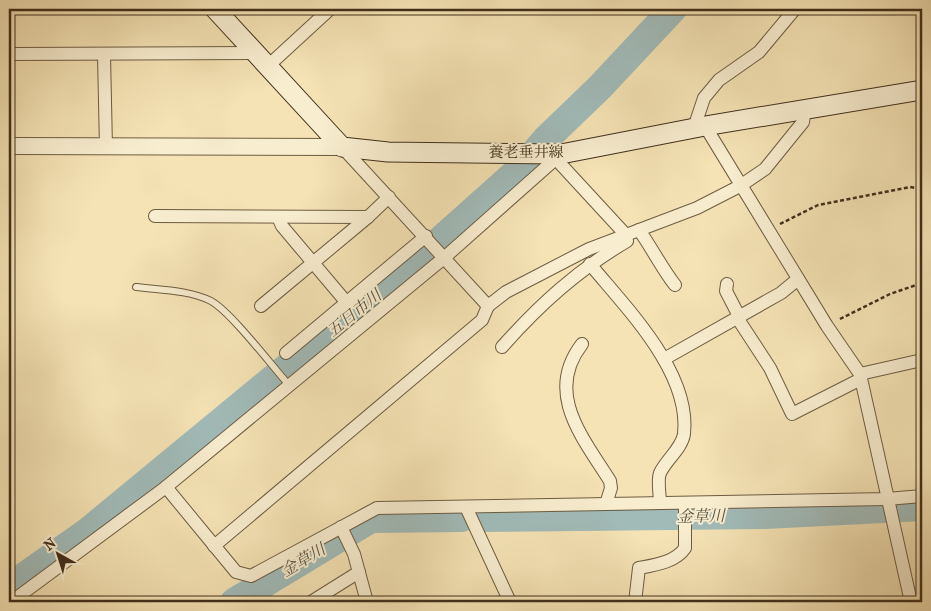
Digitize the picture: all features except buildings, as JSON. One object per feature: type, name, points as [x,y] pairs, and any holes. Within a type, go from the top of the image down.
[{"type":"main road","points":[[214,9],[342,147]]},
{"type":"main road","name":"養老垂井線","points":[[342,147],[388,152],[552,155],[699,127],[922,90]]},
{"type":"street","points":[[9,54],[262,60],[330,9]]},
{"type":"street","points":[[795,9],[759,52],[719,80],[704,98],[699,127],[769,230],[860,377],[911,602]]},
{"type":"street","points":[[104,55],[106,148]]},
{"type":"street","points":[[214,546],[482,320],[488,306],[506,292],[589,249],[697,208],[740,186],[765,169],[803,122],[805,109]]},
{"type":"street","points":[[9,146],[106,148],[342,147],[426,236],[488,306]]},
{"type":"street","points":[[11,602],[166,487],[445,257],[552,155],[626,235],[627,241],[577,273],[534,313],[502,347]]},
{"type":"street","points":[[262,306],[389,197]]},
{"type":"street","points":[[155,216],[368,217]]},
{"type":"street","points":[[278,217],[282,226],[347,304]]},
{"type":"street","points":[[639,230],[655,252],[656,260],[675,285]]},
{"type":"street","points":[[286,354],[426,236]]},
{"type":"street","points":[[590,264],[646,332],[664,359],[672,375],[684,410],[684,436],[660,474],[660,503]]},
{"type":"street","points":[[664,359],[781,293],[798,279]]},
{"type":"street","points":[[726,284],[730,302],[770,368],[792,414],[860,377],[922,360]]},
{"type":"street","points":[[582,344],[567,374],[566,400],[572,416],[610,481],[611,488],[606,504]]},
{"type":"street","points":[[166,487],[236,572],[251,576],[344,534],[378,508],[660,503],[685,511],[922,496]]},
{"type":"street","points":[[466,507],[510,602]]},
{"type":"street","points":[[635,602],[639,568],[663,563],[681,554],[685,548],[685,511]]},
{"type":"street","points":[[344,534],[354,554],[367,602]]},
{"type":"street","points":[[311,602],[359,572]]},
{"type":"lane","points":[[136,287],[195,295],[212,302],[229,318],[289,385]]},
{"type":"path","points":[[769,230],[818,205],[910,188],[922,189]]},
{"type":"path","points":[[827,326],[890,294],[922,283]]},
{"type":"waterway","name":"五日市川","points":[[9,587],[87,532],[428,251],[522,167],[546,139],[600,87],[673,9]]},
{"type":"waterway","name":"金草川","points":[[479,518],[765,515],[922,507]]},
{"type":"waterway","name":"金草川","points":[[234,602],[371,519],[462,518]]}]
